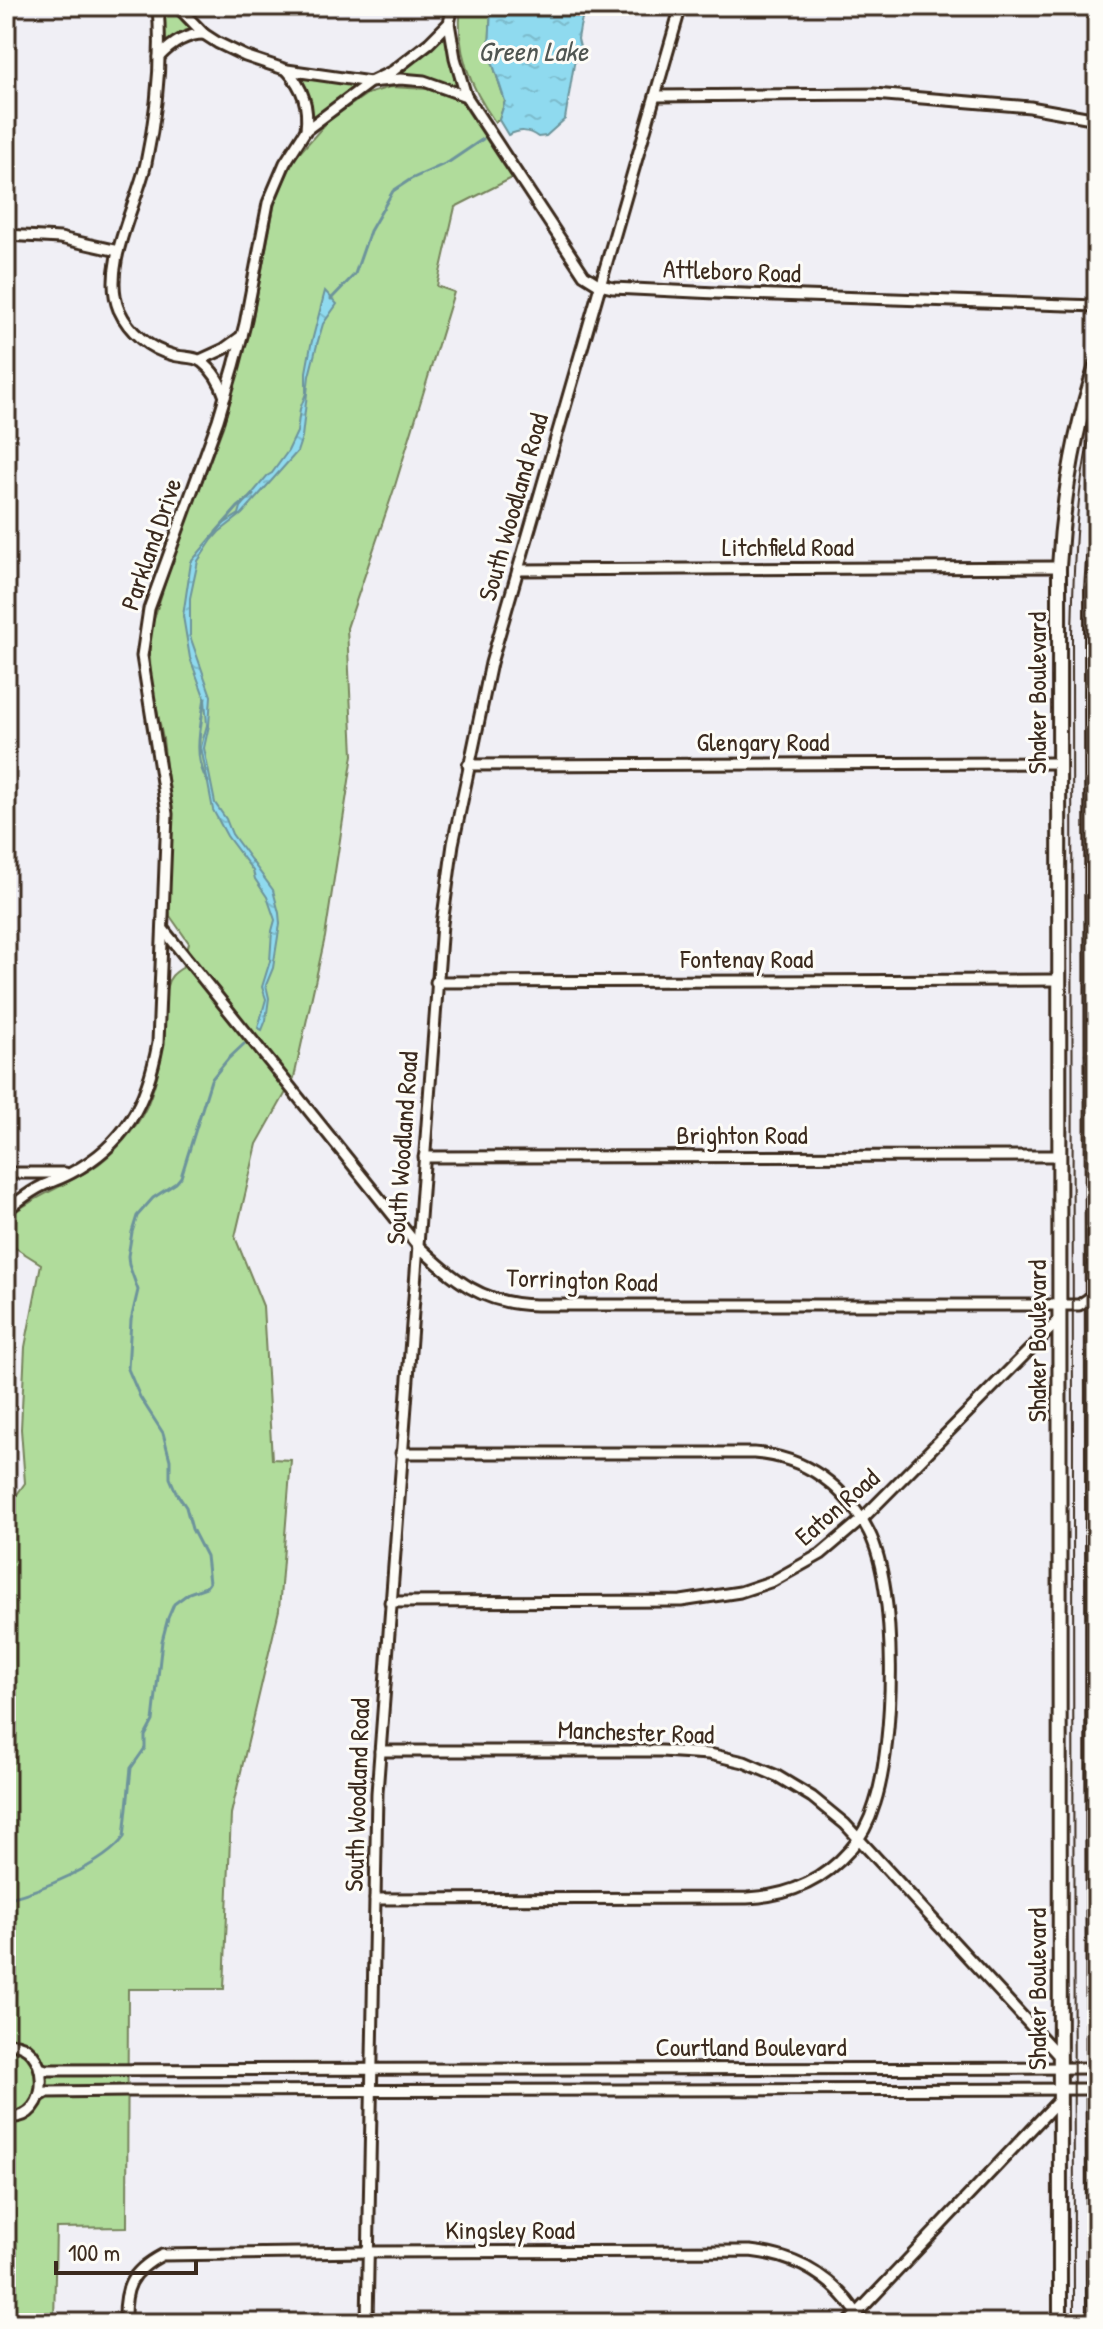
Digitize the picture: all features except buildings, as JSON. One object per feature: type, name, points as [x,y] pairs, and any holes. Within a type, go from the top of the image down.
[{"type":"main road","name":"Shaker Boulevard","points":[[1060,2323],[1059,567],[1068,475],[1077,430],[1097,363]]},
{"type":"main road","points":[[1094,2323],[1092,589],[1097,513]]},
{"type":"street","points":[[158,6],[159,57],[155,106],[146,164],[118,251],[113,279],[115,296],[127,324],[147,344],[174,355],[200,360],[214,374],[225,397]]},
{"type":"street","points":[[177,6],[204,34],[245,56],[287,70],[370,82],[401,79],[424,81],[466,96]]},
{"type":"street","points":[[453,6],[449,23],[466,96],[584,275],[600,285]]},
{"type":"street","name":"South Woodland Road","points":[[367,2323],[380,1751],[436,982],[453,844],[491,663],[681,6]]},
{"type":"street","name":"Parkland Drive","points":[[6,1210],[39,1187],[72,1173],[102,1152],[124,1131],[141,1104],[152,1075],[158,1043],[167,814],[144,673],[144,636],[157,585],[225,397],[242,335],[268,203],[285,163],[306,130],[370,82],[407,61],[449,23]]},
{"type":"street","points":[[159,57],[182,39],[204,34]]},
{"type":"street","points":[[287,70],[305,99],[308,114],[306,130]]},
{"type":"street","points":[[656,96],[874,94],[1030,107],[1097,119]]},
{"type":"street","points":[[6,235],[60,238],[118,251]]},
{"type":"street","name":"Attleboro Road","points":[[600,285],[730,294],[1097,306]]},
{"type":"street","points":[[200,360],[224,349],[242,335]]},
{"type":"street","name":"Litchfield Road","points":[[518,570],[1059,567]]},
{"type":"street","name":"Glengary Road","points":[[468,765],[1059,763]]},
{"type":"street","name":"Torrington Road","points":[[163,929],[417,1245],[462,1284],[500,1301],[524,1305],[1073,1305]]},
{"type":"street","name":"Fontenay Road","points":[[436,982],[1059,980]]},
{"type":"street","name":"Brighton Road","points":[[424,1157],[1059,1156]]},
{"type":"street","points":[[6,1173],[72,1173]]},
{"type":"street","name":"Eaton Road","points":[[390,1602],[660,1602],[720,1597],[773,1581],[804,1565],[840,1539],[1073,1305],[1082,1304],[1095,1294]]},
{"type":"street","points":[[375,1899],[759,1898],[784,1894],[807,1885],[842,1859],[859,1838],[871,1817],[879,1789],[888,1730],[888,1623],[884,1582],[875,1546],[844,1497],[813,1470],[769,1454],[401,1453]]},
{"type":"street","name":"Manchester Road","points":[[380,1751],[693,1752],[727,1757],[760,1767],[830,1811],[859,1838],[1059,2062]]},
{"type":"street","points":[[6,2044],[19,2044],[29,2050],[40,2068],[40,2096]]},
{"type":"street","name":"Courtland Boulevard","points":[[40,2068],[1004,2068],[1059,2062],[1095,2068]]},
{"type":"street","points":[[1004,2068],[1004,2089]]},
{"type":"street","points":[[674,2069],[674,2091]]},
{"type":"street","points":[[135,2070],[135,2091]]},
{"type":"street","points":[[404,2070],[404,2091]]},
{"type":"street","name":"Courtland Boulevard","points":[[6,2117],[20,2118],[27,2114],[40,2096],[47,2092],[1004,2089],[1059,2095],[1096,2089]]},
{"type":"street","points":[[848,2323],[1059,2095]]},
{"type":"street","name":"Kingsley Road","points":[[125,2323],[127,2287],[144,2265],[162,2255],[368,2252],[765,2253],[785,2257],[816,2273],[837,2290],[863,2323]]},
{"type":"green space","points":[[158,6],[177,6],[204,34],[164,51]]},
{"type":"green space","points":[[461,6],[491,6],[489,52],[505,101],[499,120],[495,122],[478,95],[466,67],[460,38]]},
{"type":"green space","points":[[449,23],[466,96],[424,81],[370,82],[393,71]]},
{"type":"green space","points":[[287,70],[370,82],[306,130],[308,114]]},
{"type":"green space","points":[[390,87],[427,89],[461,101],[512,178],[455,207],[437,286],[454,292],[394,489],[347,628],[353,755],[325,937],[294,1078],[257,1144],[235,1237],[263,1306],[272,1459],[291,1460],[279,1610],[231,1814],[224,1989],[128,1989],[127,2227],[56,2228],[54,2323],[6,2323],[6,1510],[25,1483],[21,1429],[25,1347],[41,1264],[6,1242],[6,1219],[107,1157],[137,1124],[151,1096],[163,1044],[166,991],[171,978],[182,968],[189,943],[170,916],[172,817],[163,739],[151,682],[149,635],[173,558],[223,427],[253,317],[275,202],[284,181],[295,158],[328,121],[367,94]]},
{"type":"water","name":"Green Lake","points":[[491,6],[585,6],[565,119],[546,136],[538,137],[523,131],[508,135],[499,120],[505,101],[489,52]]},
{"type":"water","points":[[325,291],[337,304],[323,324],[318,341],[297,452],[242,514],[212,540],[198,561],[190,598],[190,636],[211,696],[204,748],[215,803],[232,834],[273,890],[279,913],[280,924],[273,968],[266,985],[269,998],[262,1030],[258,1028],[266,999],[262,987],[270,961],[275,920],[253,871],[227,836],[213,810],[201,747],[207,725],[205,699],[190,658],[183,616],[191,562],[222,525],[239,514],[241,507],[288,451],[297,432],[306,393],[311,345]]},
{"type":"waterway","points":[[331,299],[355,274],[370,231],[393,191],[449,162],[483,139]]},
{"type":"waterway","points":[[216,532],[253,495]]},
{"type":"waterway","points":[[205,697],[199,751],[208,782]]},
{"type":"waterway","points":[[6,1899],[36,1890],[87,1867],[124,1837],[131,1768],[145,1748],[145,1736],[153,1721],[162,1641],[168,1618],[174,1604],[209,1583],[206,1556],[170,1478],[170,1460],[163,1433],[140,1397],[128,1369],[131,1320],[138,1290],[128,1256],[137,1216],[153,1198],[181,1177],[211,1080],[244,1044]]},
{"type":"tram line","points":[[1074,2323],[1072,634],[1080,492],[1097,409]]}]
